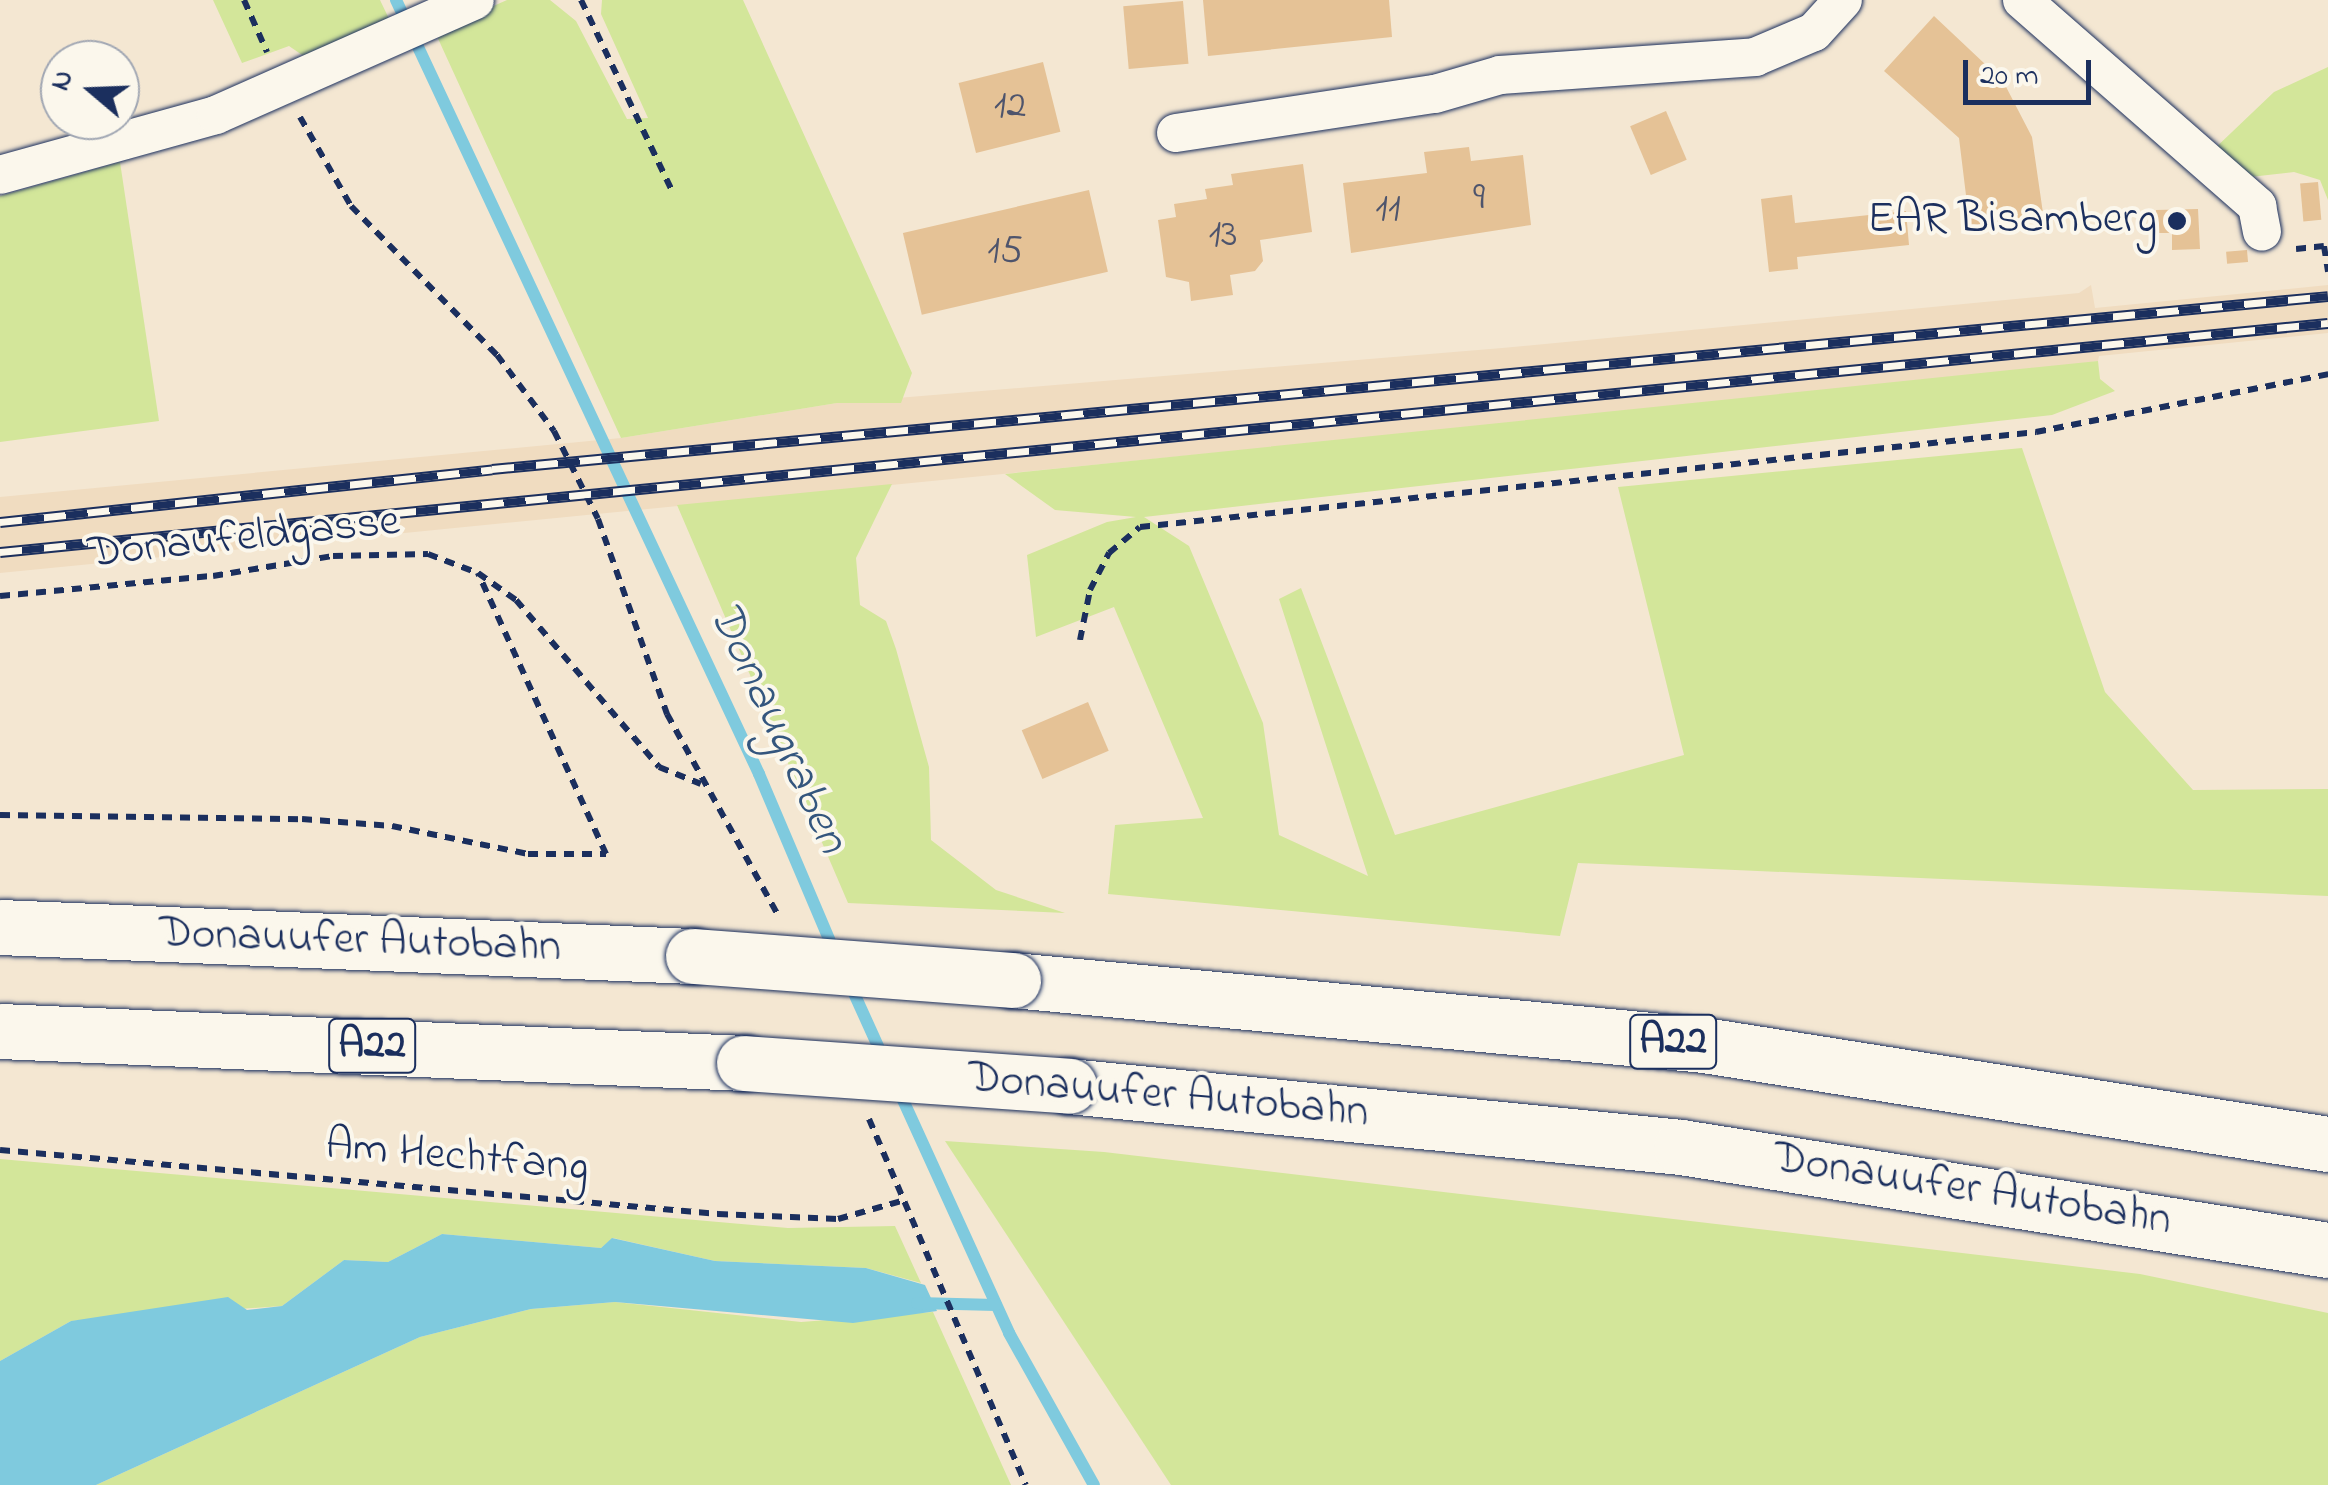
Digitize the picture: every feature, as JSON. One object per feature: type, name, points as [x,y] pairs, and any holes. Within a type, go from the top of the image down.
[{"type":"highway","name":"Donauufer Autobahn","points":[[0,928],[693,956],[1013,980],[1704,1046],[2328,1144]]},
{"type":"highway","name":"Donauufer Autobahn","points":[[0,1031],[744,1063],[1069,1086],[1681,1147],[2328,1250]]},
{"type":"street","points":[[0,176],[176,129],[284,88],[476,0]]},
{"type":"street","points":[[1176,133],[1435,94],[1500,75],[1755,57],[1814,32],[1843,0]]},
{"type":"street","points":[[2022,0],[2257,206],[2262,232]]},
{"type":"path","points":[[244,0],[284,88],[351,206],[497,356],[554,431],[598,520],[638,644],[702,784],[725,820]]},
{"type":"path","points":[[581,0],[673,193]]},
{"type":"path","points":[[1080,640],[1090,590],[1109,553],[1140,527],[2036,432],[2328,374]]},
{"type":"path","name":"Donaufeldgasse","points":[[0,596],[386,552],[428,554],[478,573],[544,624],[660,767],[702,784]]},
{"type":"path","points":[[0,815],[302,819],[431,832],[540,855],[606,854],[478,573]]},
{"type":"path","name":"Am Hechtfang","points":[[0,1150],[718,1214],[838,1219],[904,1200]]},
{"type":"path","points":[[940,1287],[1026,1485]]},
{"type":"shaded area","points":[[2091,285],[2095,308],[2328,285],[2328,333],[2099,356],[2098,361],[1994,376],[0,573],[0,497],[621,438],[837,403],[1502,348],[2079,293]]},
{"type":"green space","points":[[213,0],[380,0],[391,23],[308,59],[289,46],[242,63]]},
{"type":"green space","points":[[507,0],[550,0],[576,21],[627,119],[648,118],[601,14],[602,0],[743,0],[912,373],[901,403],[837,403],[621,438],[435,32]]},
{"type":"green space","points":[[2328,67],[2328,200],[2320,180],[2294,172],[2250,177],[2211,152],[2274,92]]},
{"type":"green space","points":[[120,162],[159,421],[0,442],[0,196]]},
{"type":"green space","points":[[2098,361],[2100,379],[2115,391],[2052,415],[1144,517],[1189,546],[1263,723],[1279,835],[1368,876],[1279,599],[1301,588],[1395,835],[1684,755],[1618,487],[2022,448],[2105,692],[2193,790],[2328,789],[2328,896],[1578,863],[1560,936],[1108,894],[1115,825],[1203,818],[1114,607],[1036,637],[1027,555],[1107,522],[1136,517],[1055,510],[1005,474]]},
{"type":"green space","points":[[892,484],[856,558],[860,605],[886,621],[896,649],[929,767],[931,840],[996,890],[1065,913],[848,903],[677,505]]},
{"type":"green space","points":[[945,1141],[1104,1152],[2140,1274],[2328,1313],[2328,1485],[1171,1485]]},
{"type":"green space","points":[[0,1159],[788,1228],[895,1226],[921,1283],[866,1268],[715,1261],[613,1238],[601,1248],[442,1234],[388,1262],[344,1260],[282,1306],[71,1321],[0,1361]]},
{"type":"green space","points":[[615,1302],[801,1322],[933,1312],[1011,1485],[96,1485],[420,1337],[531,1309]]},
{"type":"water","points":[[442,1234],[601,1248],[612,1238],[715,1261],[866,1268],[925,1285],[937,1311],[853,1323],[615,1302],[531,1309],[420,1337],[96,1485],[0,1485],[0,1361],[71,1321],[228,1297],[247,1310],[282,1306],[344,1260],[388,1262]]},
{"type":"building","points":[[1203,0],[1389,0],[1392,37],[1208,56]]},
{"type":"building","points":[[1183,1],[1188,64],[1129,69],[1123,6]]},
{"type":"building","points":[[1934,16],[2003,81],[2032,137],[2044,220],[1970,228],[1959,138],[1884,71]]},
{"type":"building","points":[[1043,62],[1060,132],[976,153],[959,83]]},
{"type":"building","points":[[1666,111],[1687,160],[1651,175],[1630,126]]},
{"type":"building","points":[[1469,147],[1471,161],[1523,155],[1531,225],[1351,253],[1343,183],[1427,173],[1424,152]]},
{"type":"building","points":[[1303,164],[1312,232],[1260,240],[1263,261],[1255,271],[1230,275],[1233,295],[1191,301],[1189,282],[1166,277],[1158,220],[1176,217],[1174,204],[1207,199],[1205,189],[1233,185],[1231,174]]},
{"type":"building","points":[[2318,182],[2321,220],[2303,221],[2300,184]]},
{"type":"building","points":[[1089,190],[1108,272],[922,315],[903,233]]},
{"type":"building","points":[[1792,195],[1795,223],[1906,211],[1909,245],[1797,257],[1798,269],[1769,272],[1761,199]]},
{"type":"building","name":"EAR Bisamberg","points":[[2198,209],[2200,249],[2172,250],[2172,233],[2157,233],[2156,210]]},
{"type":"building","points":[[2247,250],[2248,262],[2227,264],[2226,252]]},
{"type":"building","points":[[1088,702],[1109,751],[1042,779],[1022,730]]},
{"type":"waterway","name":"Donaugraben","points":[[396,0],[759,774],[835,953]]},
{"type":"waterway","name":"Donaugraben","points":[[848,980],[883,1057]]},
{"type":"waterway","name":"Donaugraben","points":[[898,1089],[1009,1333],[1094,1485]]},
{"type":"waterway","points":[[917,1303],[996,1305]]},
{"type":"railway","points":[[0,522],[492,469],[2328,296]]},
{"type":"railway","points":[[0,552],[2328,323]]},
{"type":"place","name":"EAR Bisamberg","points":[[2177,221]]}]
